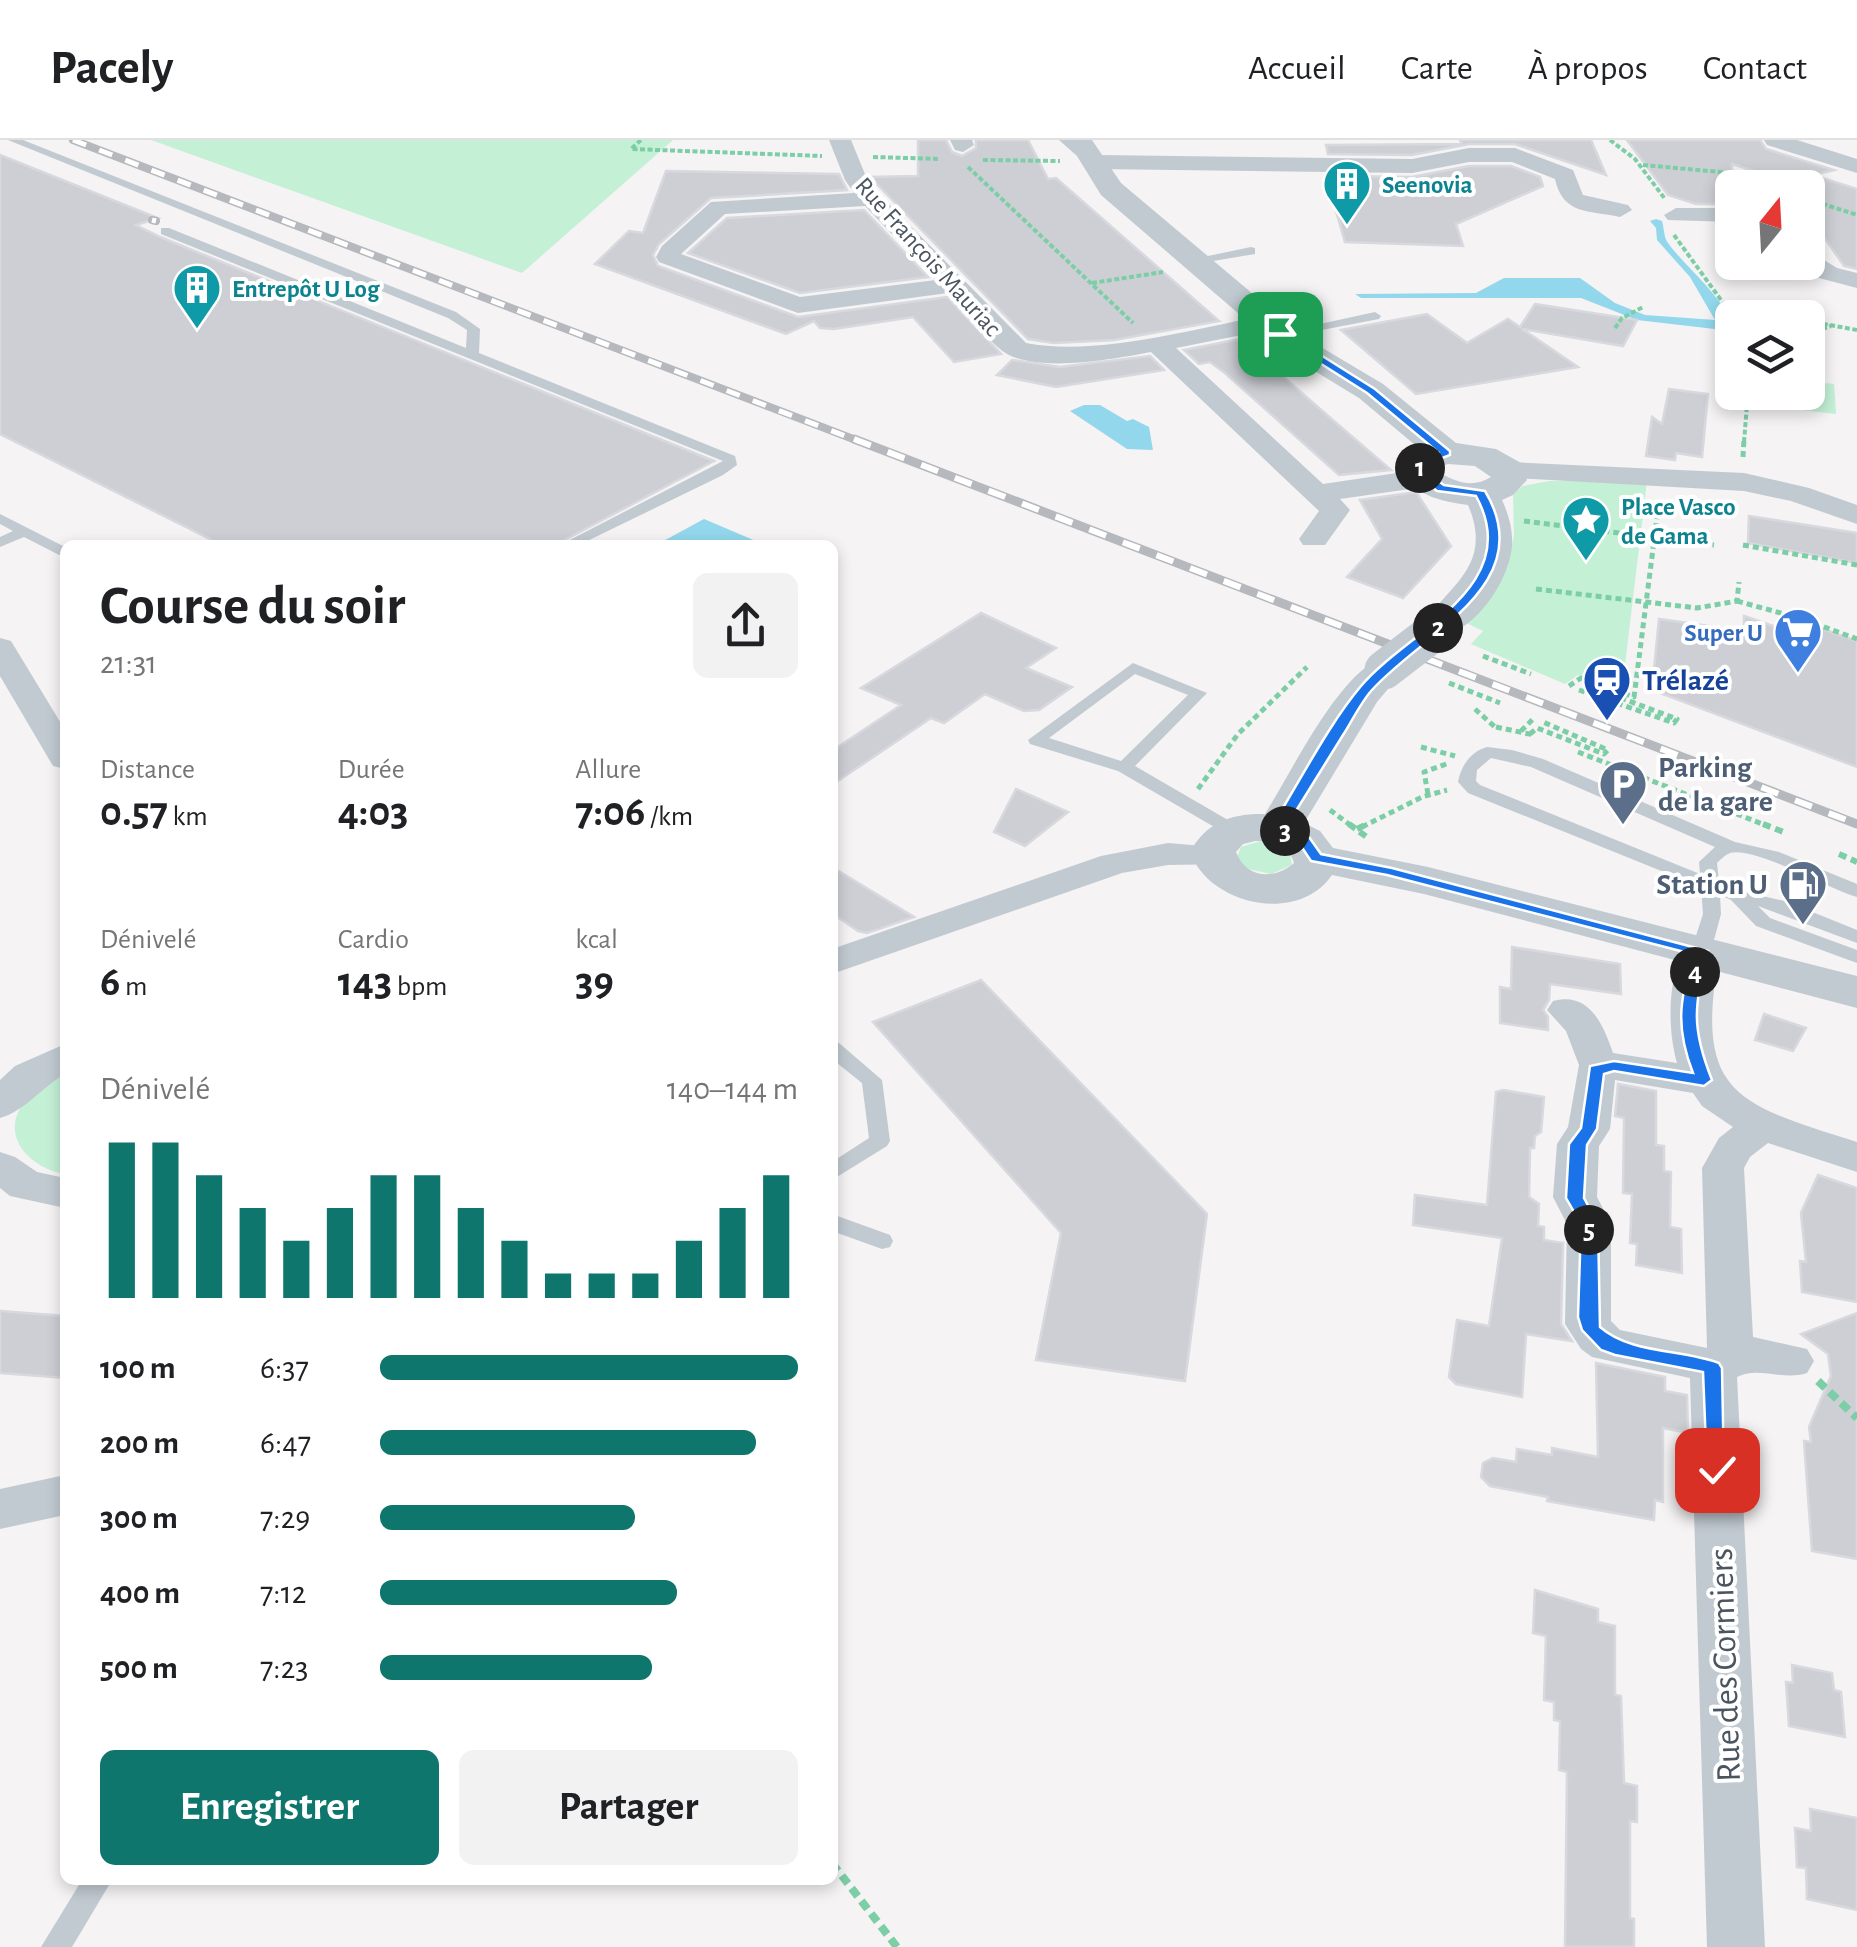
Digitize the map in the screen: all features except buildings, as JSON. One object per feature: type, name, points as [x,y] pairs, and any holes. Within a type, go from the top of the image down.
[{"type":"street","points":[[1073,140],[1087,148],[1098,162],[1106,184],[1185,265],[1274,329],[1371,391],[1435,465],[1448,490],[1494,482],[1744,482],[1799,494],[1857,514]]},
{"type":"street","points":[[1298,140],[1312,166],[1319,192]]},
{"type":"street","points":[[1774,140],[1857,166]]},
{"type":"street","name":"Rue François Mauriac","points":[[838,148],[870,199],[1010,344],[1026,352],[1073,355],[1149,337],[1274,329]]},
{"type":"street","points":[[1098,162],[1423,166],[1469,155],[1515,155],[1566,175],[1570,196],[1575,200],[1620,210]]},
{"type":"street","points":[[870,199],[822,205],[720,207],[670,250],[668,257],[798,305],[952,285]]},
{"type":"street","points":[[1676,215],[1715,216]]},
{"type":"street","points":[[1825,271],[1857,281]]},
{"type":"street","points":[[1149,337],[1336,510],[1314,539]]},
{"type":"street","points":[[1318,493],[1435,465]]},
{"type":"street","points":[[838,960],[1114,864],[1242,839],[1304,840],[1316,858],[1316,867],[1305,880],[1269,888],[1230,879],[1216,866],[1242,839],[1384,670],[1440,627],[1468,599],[1492,558],[1494,482]]},
{"type":"street","points":[[0,648],[60,750]]},
{"type":"street","points":[[1316,858],[1401,874],[1857,992]]},
{"type":"street","points":[[1700,951],[1689,996],[1688,1040],[1704,1080],[1727,1105],[1762,1126],[1857,1158]]},
{"type":"street","points":[[1567,1010],[1586,1026],[1591,1036],[1590,1051],[1600,1067]]},
{"type":"street","points":[[8,1092],[60,1058]]},
{"type":"street","points":[[1600,1067],[1704,1080]]},
{"type":"street","points":[[1600,1067],[1593,1074],[1589,1129],[1578,1144],[1575,1198],[1590,1224],[1588,1324],[1608,1345],[1688,1359],[1790,1361]]},
{"type":"street","name":"Rue des Cormiers","points":[[1736,1947],[1722,1359],[1723,1168],[1734,1148],[1762,1126]]},
{"type":"street","points":[[0,1168],[25,1185],[60,1192]]},
{"type":"street","points":[[0,1510],[60,1495]]},
{"type":"lane","points":[[14,140],[452,314],[474,329],[472,356]]},
{"type":"lane","points":[[165,231],[730,459],[730,465],[576,540]]},
{"type":"lane","points":[[1185,265],[1251,251]]},
{"type":"lane","points":[[1274,329],[1375,316]]},
{"type":"lane","points":[[0,518],[60,550]]},
{"type":"lane","points":[[0,543],[25,531]]},
{"type":"lane","points":[[1124,767],[1200,694],[1132,668],[1036,740],[1124,767],[1242,839]]},
{"type":"lane","points":[[1857,891],[1731,847],[1512,754],[1488,752],[1469,768],[1466,782],[1474,789],[1707,884],[1778,906],[1857,938]]},
{"type":"lane","points":[[1700,951],[1712,914],[1708,862],[1731,847]]},
{"type":"lane","points":[[1738,896],[1763,922],[1857,957]]},
{"type":"lane","points":[[838,1053],[872,1080],[880,1141],[838,1169]]},
{"type":"lane","points":[[838,1224],[882,1242]]},
{"type":"lane","points":[[56,1947],[95,1885]]},
{"type":"path","points":[[641,140],[631,149],[678,154],[838,148]]},
{"type":"path","points":[[961,148],[1090,283],[1149,337]]},
{"type":"path","points":[[1642,165],[1715,172]]},
{"type":"path","points":[[1825,204],[1857,215]]},
{"type":"path","points":[[1090,283],[1185,265]]},
{"type":"path","points":[[1615,328],[1632,310],[1642,307]]},
{"type":"path","points":[[1825,325],[1857,330]]},
{"type":"path","points":[[1825,328],[1832,326]]},
{"type":"path","points":[[1743,474],[1747,410]]},
{"type":"path","points":[[1570,686],[1581,678],[1634,698],[1657,538],[1660,485]]},
{"type":"path","points":[[1516,520],[1714,544]]},
{"type":"path","points":[[1743,544],[1857,566]]},
{"type":"path","points":[[1738,601],[1739,582]]},
{"type":"path","points":[[1536,589],[1646,605],[1697,608],[1738,601],[1857,638]]},
{"type":"path","points":[[1483,656],[1531,674]]},
{"type":"path","points":[[1188,804],[1238,734],[1306,666]]},
{"type":"path","points":[[1579,690],[1674,723],[1678,719],[1586,685],[1590,681]]},
{"type":"path","points":[[1449,684],[1500,702]]},
{"type":"path","points":[[1521,730],[1534,718]]},
{"type":"path","points":[[1530,734],[1537,728],[1604,754],[1608,750],[1543,722]]},
{"type":"path","points":[[1496,728],[1521,730],[1788,834]]},
{"type":"path","points":[[1421,747],[1451,755]]},
{"type":"path","points":[[1357,829],[1428,794],[1458,787],[1474,789]]},
{"type":"path","points":[[1329,808],[1373,845]]},
{"type":"path","points":[[1822,848],[1857,862]]},
{"type":"path","points":[[1790,1361],[1822,1384],[1857,1418]]},
{"type":"path","points":[[838,1872],[897,1947]]},
{"type":"green space","points":[[151,140],[673,140],[522,273]]},
{"type":"green space","points":[[1825,383],[1834,384],[1836,414],[1801,410],[1825,410]]},
{"type":"green space","points":[[1549,481],[1647,481],[1622,690],[1578,675],[1565,684],[1471,644],[1483,631],[1462,621],[1507,568],[1514,535],[1513,493],[1523,486]]},
{"type":"green space","points":[[1264,840],[1289,849],[1292,865],[1271,874],[1244,868],[1237,857],[1241,847]]},
{"type":"green space","points":[[60,1073],[60,1173],[32,1159],[18,1140],[16,1118],[37,1090]]},
{"type":"water","points":[[1650,221],[1662,221],[1668,243],[1717,300],[1715,320],[1690,277],[1657,240],[1656,228]]},
{"type":"water","points":[[1504,278],[1580,278],[1615,303],[1645,315],[1715,320],[1715,329],[1637,320],[1581,298],[1361,298],[1355,294],[1476,293]]},
{"type":"water","points":[[1084,405],[1100,405],[1127,421],[1133,419],[1149,427],[1153,450],[1127,449],[1070,411]]},
{"type":"water","points":[[704,519],[753,540],[665,540]]},
{"type":"railway","points":[[73,140],[861,442]]},
{"type":"railway","points":[[152,220],[156,221]]},
{"type":"railway","points":[[854,439],[1857,824]]},
{"type":"place","name":"Seenovia","points":[[1347,226]]},
{"type":"place","name":"Entrepôt U Log","points":[[197,330]]},
{"type":"place","name":"Place Vasco de Gama","points":[[1586,562]]},
{"type":"place","name":"Super U","points":[[1798,674]]},
{"type":"place","name":"Trélazé","points":[[1607,722]]},
{"type":"place","name":"Parking de la gare","points":[[1623,826]]},
{"type":"place","name":"Station U","points":[[1803,926]]},
{"type":"route","points":[[1280,334],[1371,391],[1446,453],[1424,461],[1420,466],[1422,475],[1441,488],[1480,493],[1493,520],[1495,546],[1488,570],[1468,599],[1366,688],[1278,829],[1304,840],[1316,858],[1387,871],[1700,951],[1689,996],[1688,1040],[1704,1080],[1614,1066],[1596,1070],[1589,1129],[1578,1144],[1575,1198],[1590,1224],[1587,1317],[1591,1330],[1608,1345],[1622,1350],[1688,1359],[1713,1368],[1717,1470]]}]
